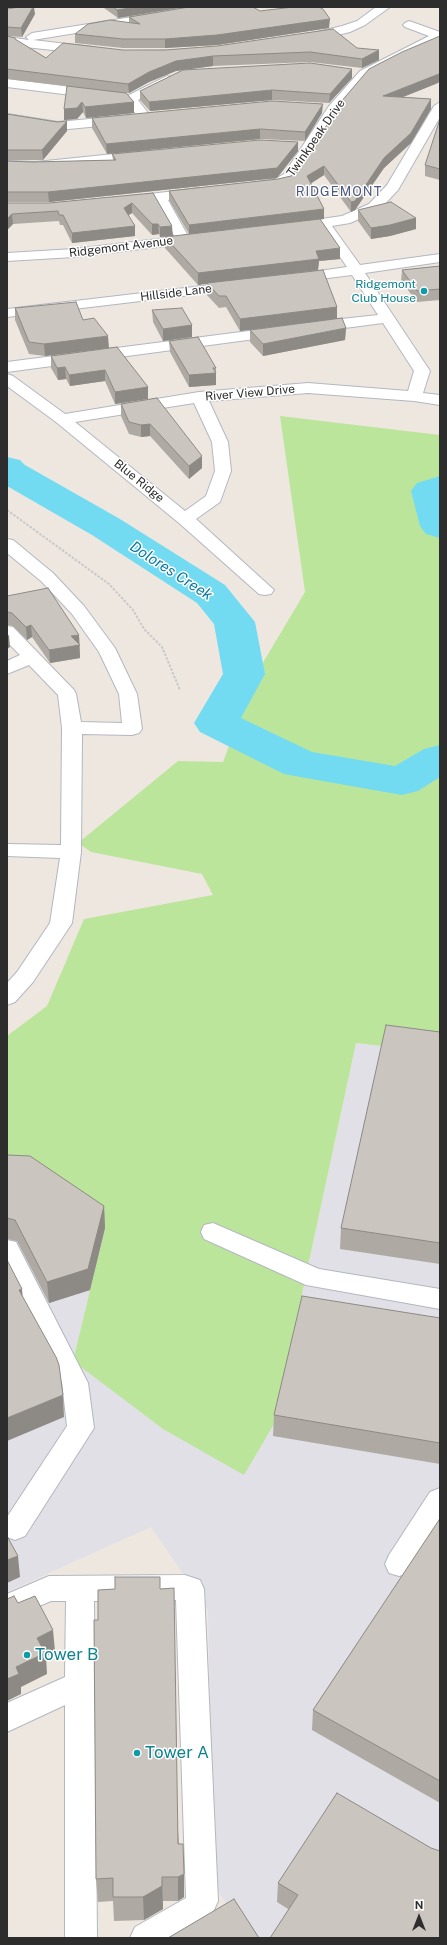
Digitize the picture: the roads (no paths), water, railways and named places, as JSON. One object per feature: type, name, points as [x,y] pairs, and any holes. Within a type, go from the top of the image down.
[{"type":"street","points":[[9,41],[216,7]]},
{"type":"street","points":[[294,40],[346,29],[361,23],[384,7]]},
{"type":"street","points":[[409,25],[440,36]]},
{"type":"street","name":"Twinkpeak Drive","points":[[246,187],[278,183],[285,180],[310,147],[333,109],[364,74],[440,36]]},
{"type":"street","points":[[9,41],[100,52]]},
{"type":"street","points":[[351,72],[364,74]]},
{"type":"street","points":[[7,82],[131,99],[154,86],[181,75]]},
{"type":"street","points":[[131,99],[146,118]]},
{"type":"street","points":[[277,229],[324,224],[360,215],[374,207],[393,187],[440,106]]},
{"type":"street","points":[[318,107],[333,109]]},
{"type":"street","points":[[7,118],[58,126],[161,116]]},
{"type":"street","points":[[295,145],[310,147]]},
{"type":"street","points":[[7,165],[36,166],[153,154]]},
{"type":"street","points":[[112,202],[215,191]]},
{"type":"street","points":[[159,197],[184,240]]},
{"type":"street","points":[[324,224],[357,271],[422,371],[414,396]]},
{"type":"street","name":"Ridgemont Avenue","points":[[7,257],[74,253],[207,237]]},
{"type":"street","points":[[280,280],[357,271],[440,258]]},
{"type":"street","name":"Hillside Lane","points":[[7,314],[248,284]]},
{"type":"street","points":[[7,367],[387,318]]},
{"type":"street","name":"Blue Ridge","points":[[7,378],[62,419],[185,519],[265,590]]},
{"type":"street","name":"River View Drive","points":[[62,419],[199,397],[308,388],[414,396],[440,400]]},
{"type":"street","points":[[185,519],[214,498],[223,471],[220,442],[199,397]]},
{"type":"street","points":[[7,544],[47,577],[78,610],[108,652],[128,694],[132,729],[72,728]]},
{"type":"street","points":[[7,631],[68,694],[72,728],[71,852],[61,923],[25,977],[7,997]]},
{"type":"street","points":[[7,668],[32,656]]},
{"type":"street","points":[[7,850],[71,852]]},
{"type":"street","points":[[213,1232],[315,1278],[440,1299]]},
{"type":"street","points":[[7,1249],[75,1383],[81,1428],[15,1528]]},
{"type":"street","points":[[399,1564],[440,1500]]},
{"type":"street","points":[[7,1607],[44,1590],[185,1587],[190,1590],[202,1901],[199,1908],[146,1938]]},
{"type":"street","points":[[80,1590],[81,1938]]},
{"type":"street","points":[[7,1718],[80,1684]]},
{"type":"waterway","name":"Dolores Creek","points":[[7,468],[12,473],[106,527],[211,594],[234,622],[244,674],[216,723],[300,764],[402,781],[440,758]]},
{"type":"waterway","name":"Dolores Creek","points":[[440,487],[430,491],[440,526]]},
{"type":"place","name":"Ridgemont Club House","points":[[424,291]]},
{"type":"place","name":"Tower B","points":[[27,1655]]},
{"type":"place","name":"Tower A","points":[[137,1753]]},
{"type":"district","name":"RIDGEMONT","points":[[339,192]]}]
